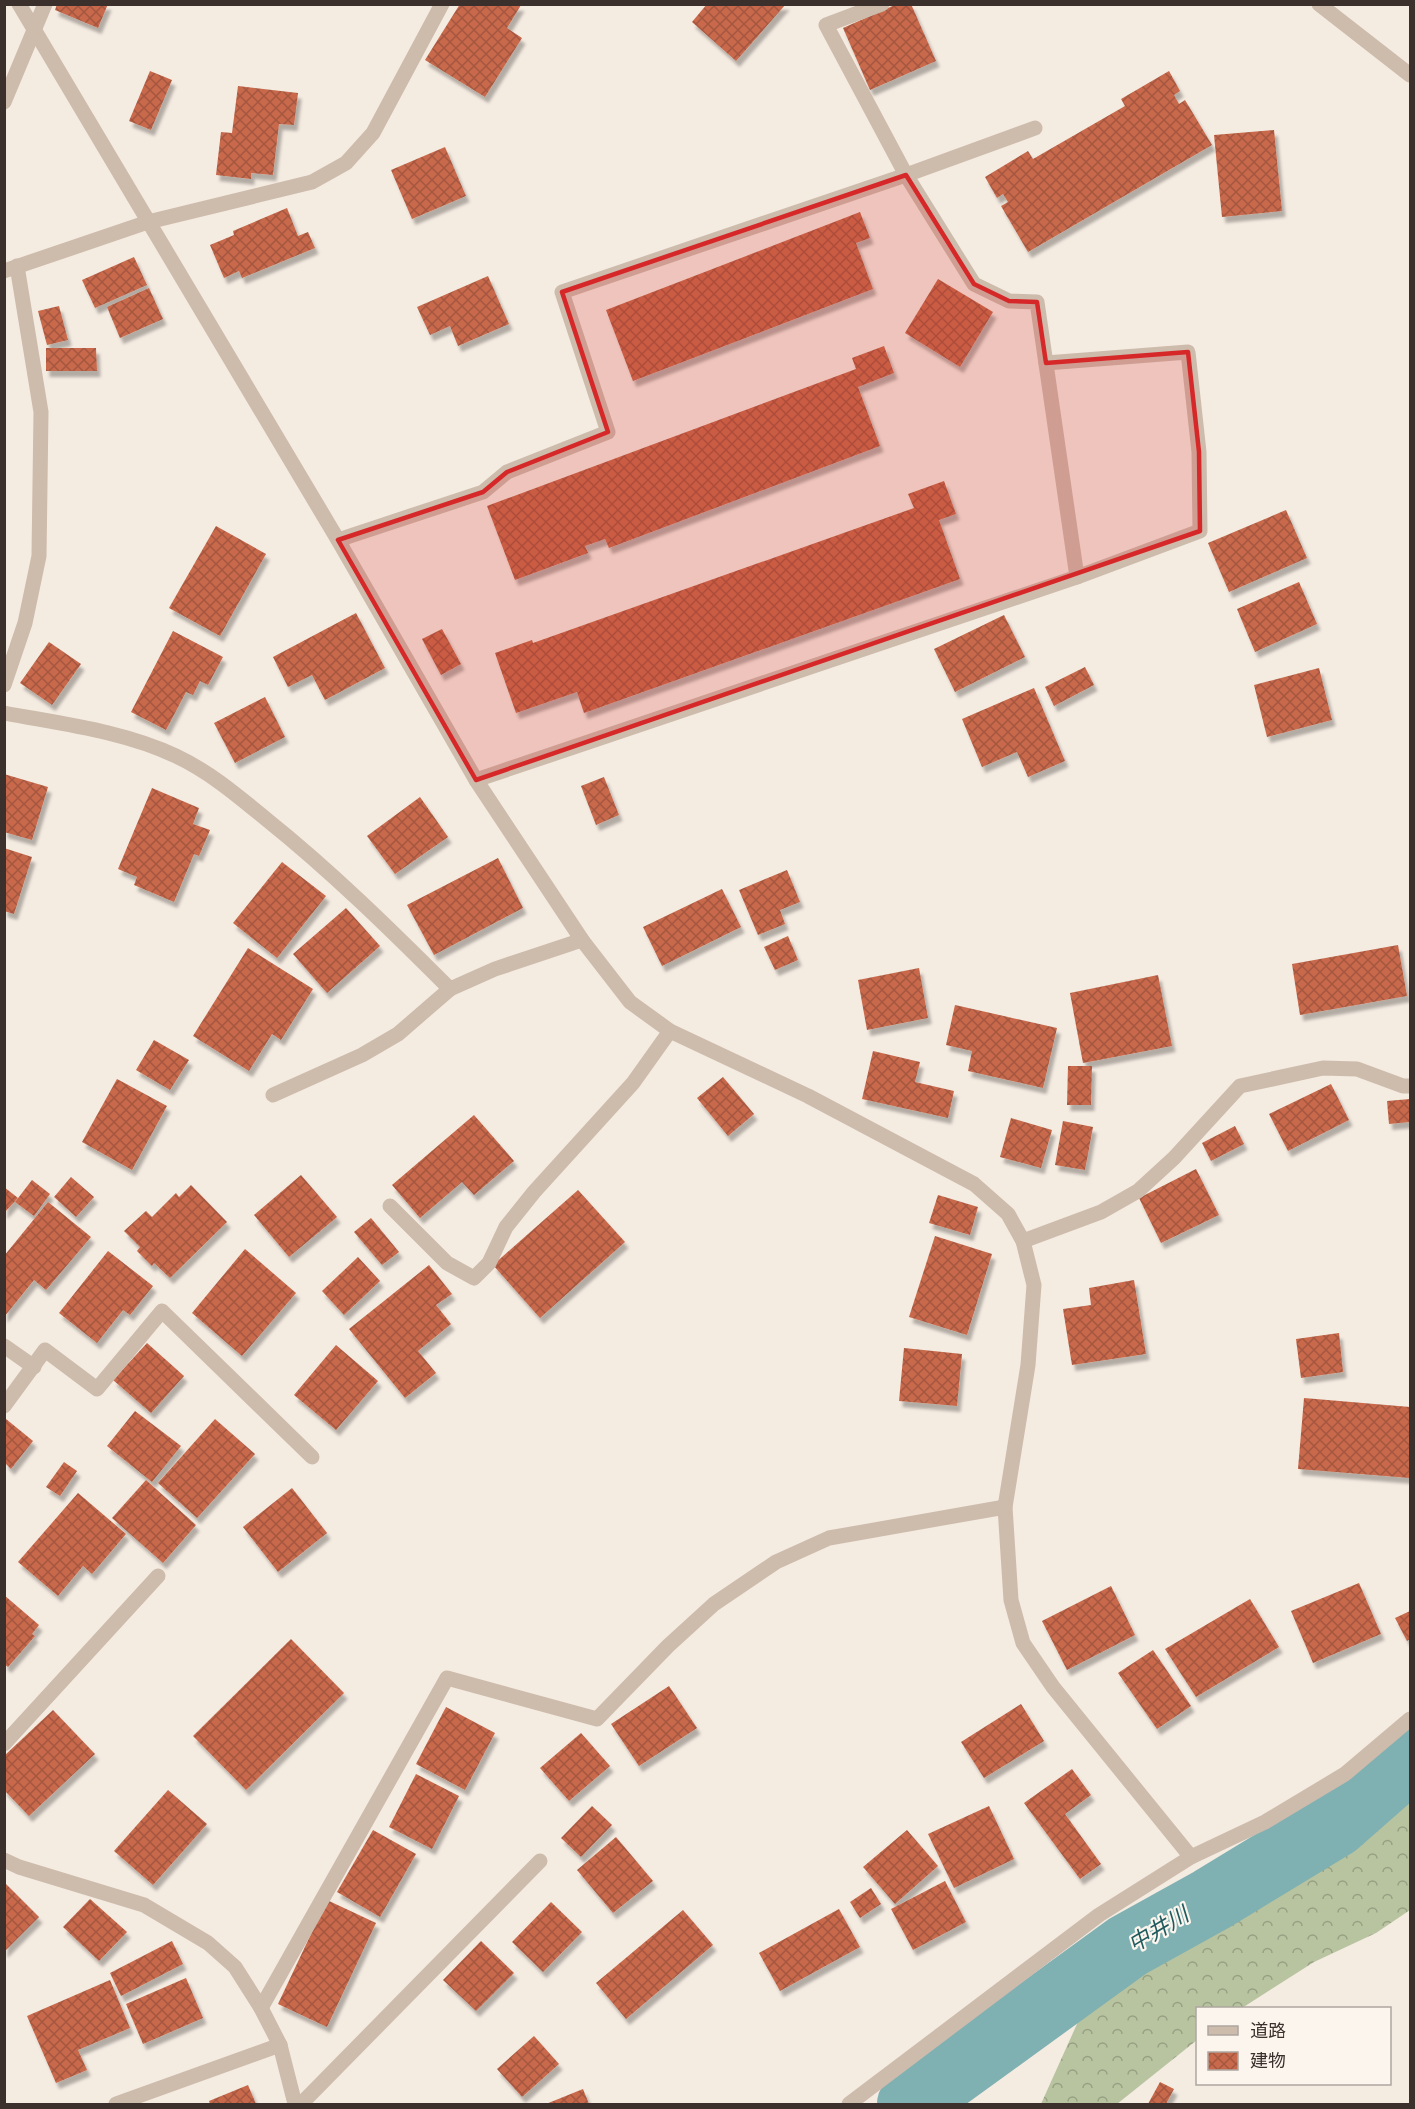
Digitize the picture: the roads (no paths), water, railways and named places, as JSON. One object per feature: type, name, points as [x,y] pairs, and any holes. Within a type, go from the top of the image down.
[{"type":"street","points":[[19,4],[338,540],[476,780],[582,940],[630,1002],[670,1031],[808,1096],[974,1184],[1008,1214],[1023,1241],[1034,1285],[1028,1365],[1005,1507],[1011,1600],[1023,1643],[1053,1687],[1191,1857]]},
{"type":"street","points":[[4,102],[45,4]]},
{"type":"street","points":[[4,685],[25,622],[39,556],[41,412],[10,269],[148,222],[312,182],[346,163],[373,133],[442,4]]},
{"type":"street","points":[[882,4],[825,25],[906,175],[974,284],[1009,301],[1037,302],[1077,577]]},
{"type":"street","points":[[1319,4],[1410,75]]},
{"type":"street","points":[[338,540],[483,492],[507,472],[608,432],[562,292],[906,175],[1035,128]]},
{"type":"street","points":[[476,780],[1077,577],[1200,531],[1199,452],[1188,352],[1046,363]]},
{"type":"street","points":[[4,713],[118,735],[177,756],[223,784],[286,835],[378,917],[450,989]]},
{"type":"street","points":[[273,1095],[362,1055],[398,1034],[450,989],[495,969],[582,940]]},
{"type":"street","points":[[390,1206],[447,1263],[474,1278],[489,1263],[506,1227],[633,1083],[670,1031]]},
{"type":"street","points":[[1023,1241],[1101,1212],[1138,1191],[1174,1158],[1240,1086],[1323,1068],[1357,1069],[1403,1086],[1410,1086]]},
{"type":"street","points":[[4,1406],[45,1350],[97,1389],[162,1311],[312,1456]]},
{"type":"street","points":[[4,1346],[33,1367]]},
{"type":"street","points":[[261,2008],[447,1678],[597,1719],[668,1646],[714,1604],[776,1562],[829,1538],[1005,1507]]},
{"type":"street","points":[[4,1744],[158,1576]]},
{"type":"street","points":[[849,2104],[1099,1915],[1191,1857],[1264,1822],[1345,1773],[1410,1719]]},
{"type":"street","points":[[4,1860],[19,1867],[144,1905],[208,1943],[235,1967],[261,2008],[280,2045],[295,2104]]},
{"type":"street","points":[[301,2104],[540,1861]]},
{"type":"street","points":[[116,2104],[280,2045]]},
{"type":"waterway","name":"中井川","points":[[910,2104],[1128,1946],[1211,1900],[1336,1824],[1410,1759]]}]
